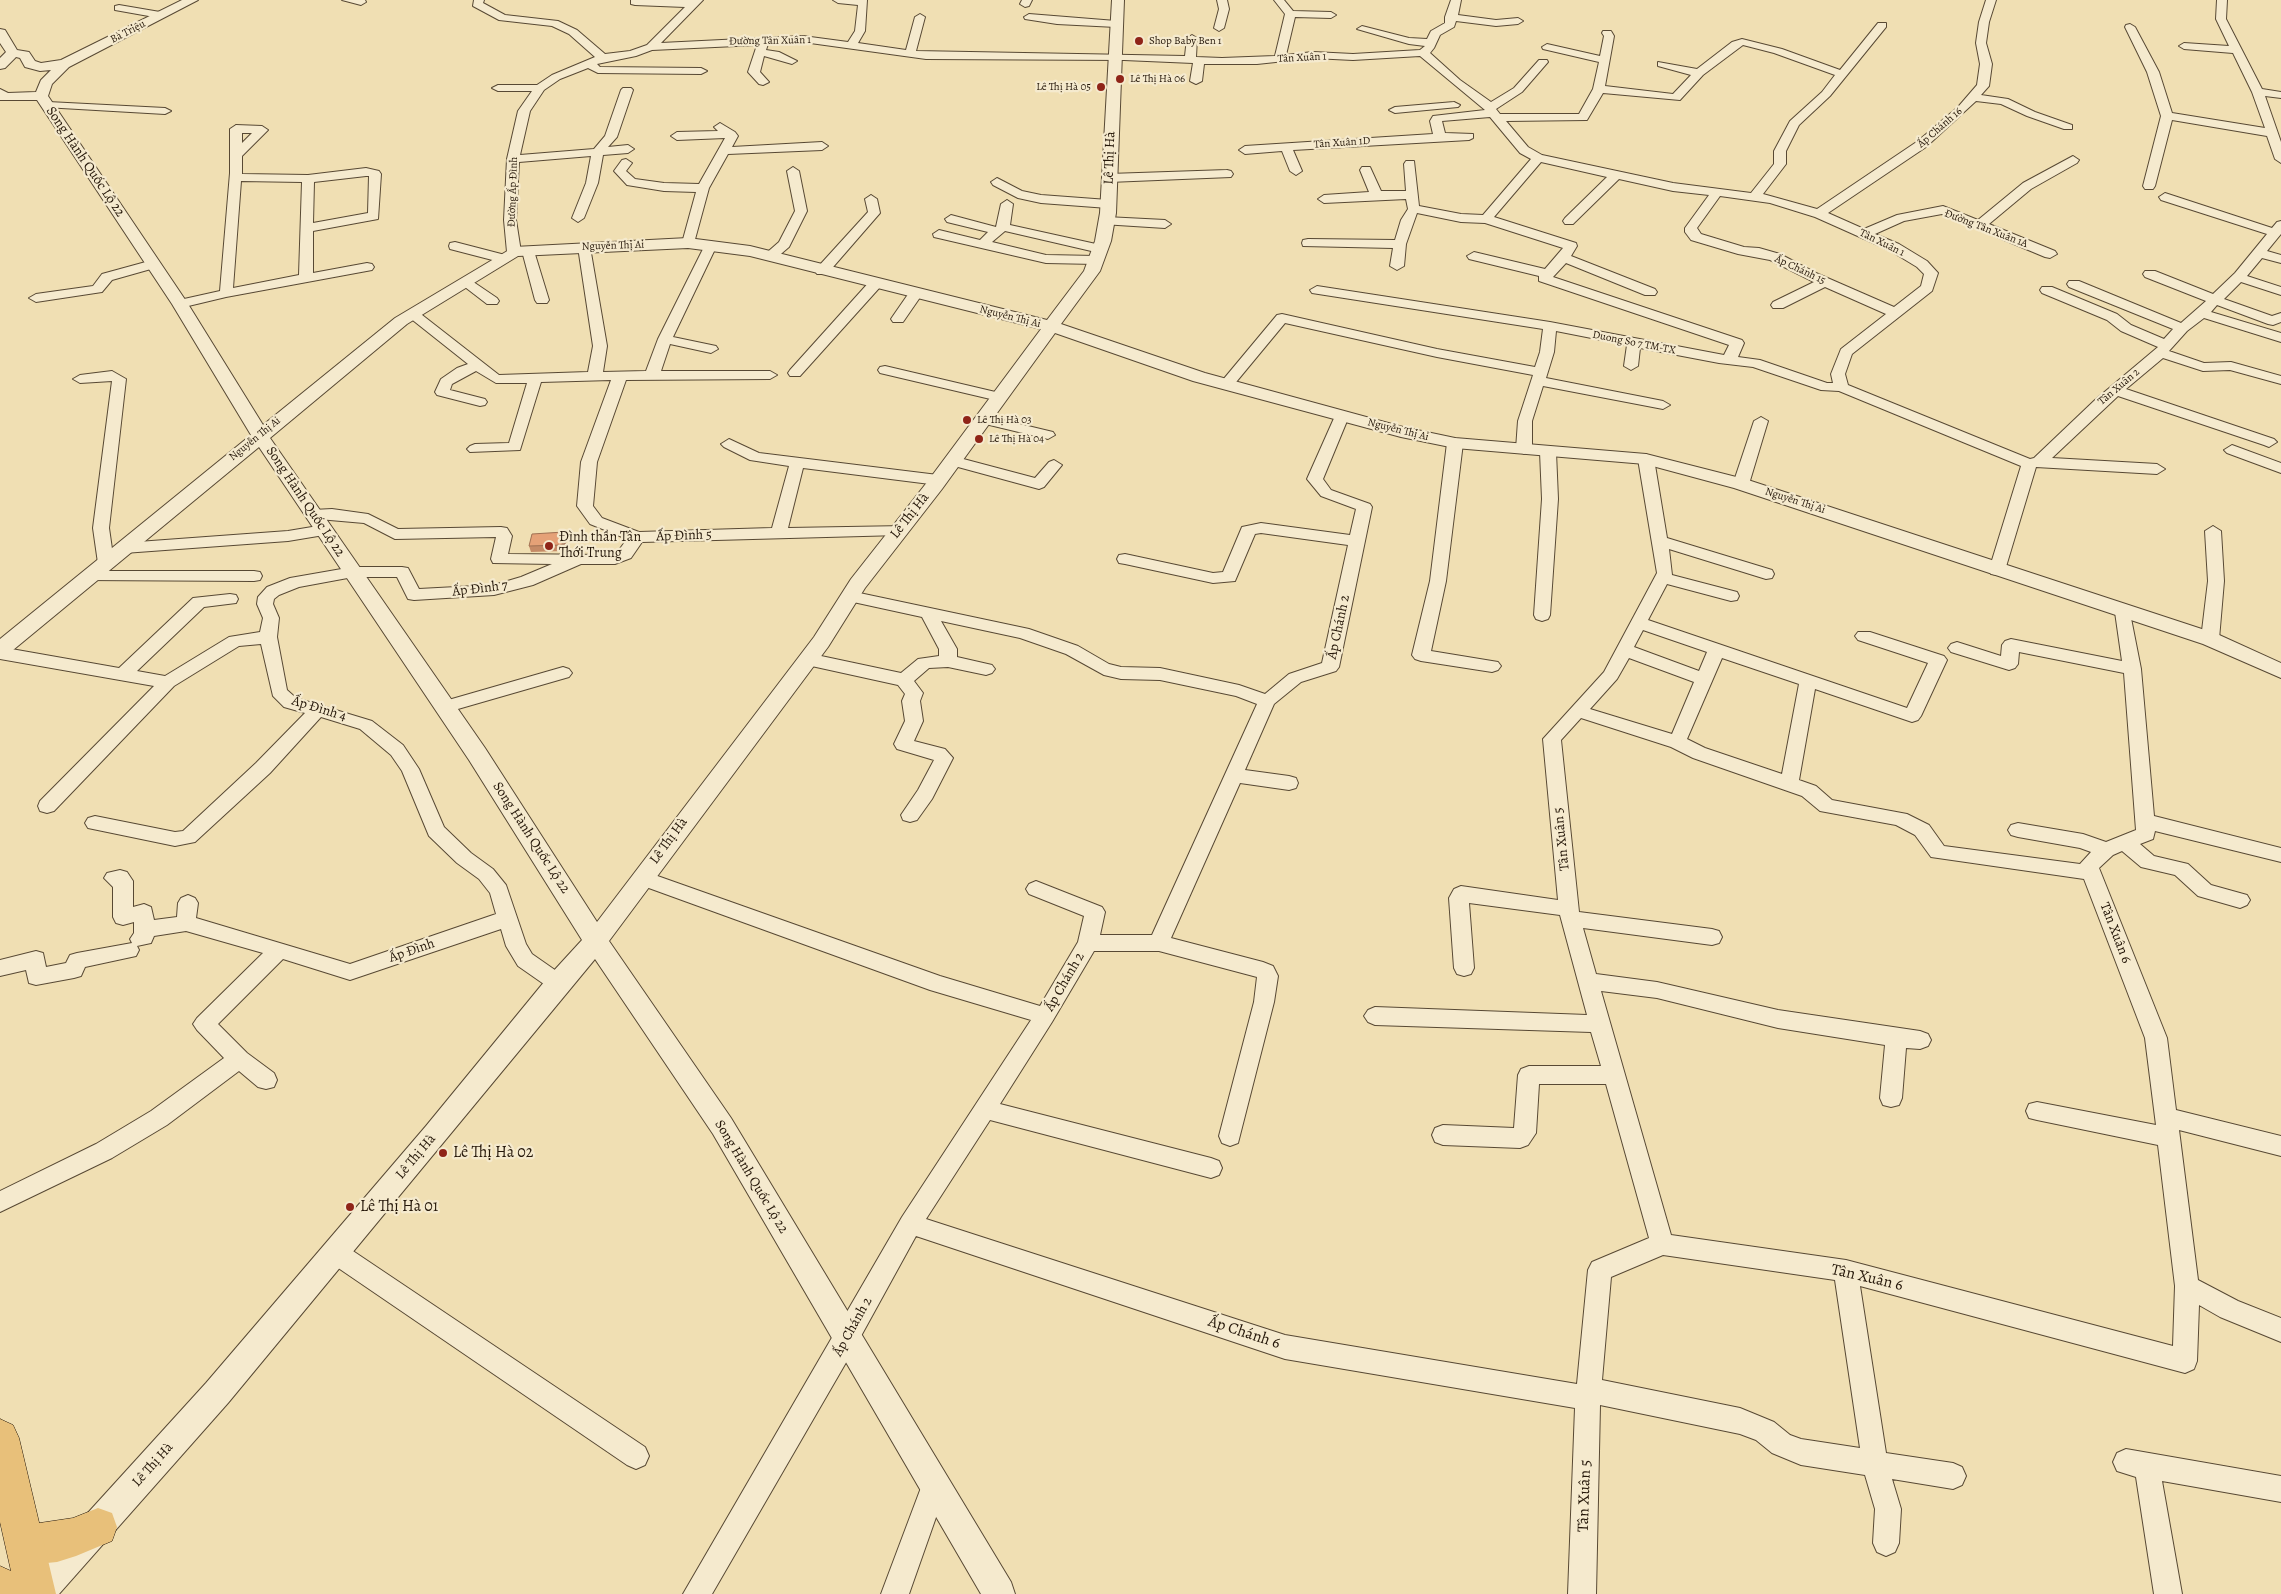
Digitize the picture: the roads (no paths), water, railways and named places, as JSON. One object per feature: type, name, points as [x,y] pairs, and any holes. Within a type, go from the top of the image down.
[{"type":"main road","points":[[0,1438],[37,1594]]},
{"type":"main road","points":[[26,1545],[67,1540],[98,1527]]},
{"type":"main road","points":[[0,1586],[2,1594]]},
{"type":"street","name":"Bà Triệu","points":[[64,64],[192,0]]},
{"type":"street","points":[[347,0],[361,2]]},
{"type":"street","points":[[479,0],[477,4],[503,18],[554,24],[573,32],[603,58]]},
{"type":"street","points":[[838,0],[863,2],[860,31],[852,45]]},
{"type":"street","name":"Lê Thị Hà","points":[[37,1594],[217,1393],[558,983],[596,941],[807,659],[850,596],[1092,271],[1098,254],[1107,212],[1113,57],[1118,0]]},
{"type":"street","points":[[1219,28],[1224,9],[1222,0]]},
{"type":"street","points":[[1279,0],[1290,14]]},
{"type":"street","points":[[1422,53],[1429,48],[1435,33],[1450,25],[1450,17],[1456,0]]},
{"type":"street","name":"Ấp Chánh 16","points":[[1819,214],[1922,144],[1983,86],[1986,64],[1981,43],[1984,22],[1991,0]]},
{"type":"street","points":[[2222,0],[2221,19],[2258,92],[2281,159]]},
{"type":"street","points":[[635,2],[696,2]]},
{"type":"street","points":[[651,47],[696,2]]},
{"type":"street","points":[[119,8],[160,15]]},
{"type":"street","points":[[1290,14],[1331,15]]},
{"type":"street","points":[[1280,58],[1290,14]]},
{"type":"street","points":[[1029,16],[1057,21],[1116,24]]},
{"type":"street","points":[[910,54],[920,17]]},
{"type":"street","points":[[1450,17],[1496,23],[1518,21]]},
{"type":"street","points":[[1754,197],[1780,164],[1780,152],[1794,123],[1826,94],[1882,25]]},
{"type":"street","points":[[2130,27],[2153,72],[2167,116],[2149,186]]},
{"type":"street","points":[[1362,29],[1409,41],[1430,43]]},
{"type":"street","points":[[0,33],[13,53]]},
{"type":"street","points":[[1395,110],[1491,110],[1583,118],[1599,89],[1609,36],[1607,33]]},
{"type":"street","points":[[1192,38],[1196,82]]},
{"type":"street","name":"Đường Tân Xuân 1","points":[[603,58],[632,54],[651,47],[803,39],[910,54],[973,58],[1113,57]]},
{"type":"street","points":[[763,41],[754,72],[763,82]]},
{"type":"street","points":[[1599,89],[1676,98],[1699,73],[1736,44],[1742,42],[1778,51],[1842,74]]},
{"type":"street","points":[[2184,46],[2236,50]]},
{"type":"street","points":[[1546,47],[1604,60]]},
{"type":"street","points":[[760,52],[775,54],[792,62]]},
{"type":"street","points":[[0,65],[13,53],[24,54],[30,64],[40,67],[64,64]]},
{"type":"street","name":"Tân Xuân 1","points":[[1113,57],[1257,61],[1313,55],[1353,57],[1422,53],[1491,110],[1524,150],[1538,158],[1673,187],[1772,199],[1819,214],[1864,234],[1915,260],[1930,273],[1927,288],[1846,352],[1838,374],[1841,387]]},
{"type":"street","name":"Đường Ấp Đình","points":[[516,254],[510,220],[513,159],[524,111],[540,88],[556,77],[603,58]]},
{"type":"street","points":[[1440,137],[1436,121],[1438,118],[1491,110],[1518,90],[1543,62]]},
{"type":"street","points":[[588,63],[598,70],[702,71]]},
{"type":"street","points":[[45,100],[46,83],[64,64]]},
{"type":"street","points":[[1662,64],[1699,73]]},
{"type":"street","points":[[498,88],[540,88]]},
{"type":"street","points":[[578,218],[592,183],[598,152],[611,137],[628,90]]},
{"type":"street","points":[[2258,92],[2281,95]]},
{"type":"street","points":[[1,96],[165,111]]},
{"type":"street","points":[[1973,97],[2004,101],[2032,114],[2068,127]]},
{"type":"street","name":"Song Hành Quốc Lộ 22","points":[[45,100],[180,304],[260,436],[444,707],[596,941],[722,1126],[846,1339],[999,1594]]},
{"type":"street","points":[[2167,116],[2271,133]]},
{"type":"street","points":[[720,127],[731,134]]},
{"type":"street","points":[[677,136],[731,134]]},
{"type":"street","points":[[688,243],[703,188],[732,136],[731,134]]},
{"type":"street","name":"Tân Xuân 1D","points":[[1245,150],[1469,136]]},
{"type":"street","points":[[724,151],[822,146]]},
{"type":"street","points":[[1286,147],[1296,171]]},
{"type":"street","points":[[513,159],[628,150]]},
{"type":"street","points":[[226,293],[237,154]]},
{"type":"street","points":[[1486,219],[1538,158]]},
{"type":"street","points":[[1980,225],[2026,186],[2073,160]]},
{"type":"street","points":[[626,162],[620,171],[632,182],[664,187],[703,188]]},
{"type":"street","points":[[1397,266],[1400,244],[1407,220],[1414,209],[1410,164]]},
{"type":"street","points":[[1366,170],[1376,195]]},
{"type":"street","points":[[770,256],[784,244],[801,211],[793,171]]},
{"type":"street","points":[[236,177],[308,179],[372,172],[375,174],[376,213],[369,218],[307,228]]},
{"type":"street","points":[[1109,178],[1227,174]]},
{"type":"street","points":[[1543,238],[1615,176]]},
{"type":"street","points":[[306,278],[308,179]]},
{"type":"street","points":[[997,182],[1018,194],[1041,200],[1165,224]]},
{"type":"street","name":"Ấp Chánh 15","points":[[1717,192],[1691,228],[1691,232],[1696,237],[1743,251],[1759,252],[1775,257],[1824,282],[1896,313]]},
{"type":"street","points":[[1324,200],[1376,195],[1412,195]]},
{"type":"street","points":[[2165,198],[2278,229]]},
{"type":"street","points":[[822,271],[874,213],[871,199]]},
{"type":"street","points":[[982,244],[1001,229],[1007,204]]},
{"type":"street","points":[[1414,209],[1461,218],[1486,219],[1571,246],[1564,258],[1544,278],[1737,343],[1729,360]]},
{"type":"street","name":"Đường Tân Xuân 1A","points":[[1864,234],[1902,218],[1943,210],[2050,254]]},
{"type":"street","points":[[951,219],[1001,229],[1098,254]]},
{"type":"street","name":"Tân Xuân 2","points":[[2034,463],[2163,348],[2182,328],[2202,313],[2238,277],[2278,229]]},
{"type":"street","points":[[939,234],[1046,259],[1098,254]]},
{"type":"street","name":"Nguyễn Thị Ai","points":[[0,652],[260,436],[412,314],[466,281],[516,254],[584,247],[688,243],[770,256],[822,271],[1050,326],[1227,384],[1342,416],[1455,443],[1646,459],[1741,484],[1934,546],[1997,570],[2210,640],[2281,671]]},
{"type":"street","points":[[1308,243],[1400,244]]},
{"type":"street","points":[[652,375],[665,339],[710,245]]},
{"type":"street","points":[[455,246],[516,254],[542,300]]},
{"type":"street","points":[[584,247],[600,346],[599,360],[594,378]]},
{"type":"street","points":[[2259,253],[2281,259]]},
{"type":"street","points":[[1474,256],[1548,274]]},
{"type":"street","points":[[1564,258],[1650,292]]},
{"type":"street","points":[[36,298],[97,289],[107,277],[153,264]]},
{"type":"street","points":[[180,304],[226,293],[367,267]]},
{"type":"street","points":[[2150,274],[2213,301],[2274,321],[2281,317]]},
{"type":"street","points":[[2238,277],[2281,291]]},
{"type":"street","points":[[466,281],[492,301]]},
{"type":"street","points":[[1778,305],[1824,282]]},
{"type":"street","points":[[796,373],[876,283]]},
{"type":"street","points":[[2074,284],[2182,328]]},
{"type":"street","name":"Duong So 7 TM-TX","points":[[1318,290],[1550,326],[1634,343],[1755,363],[1826,387],[1841,387]]},
{"type":"street","points":[[2047,290],[2112,317],[2126,328],[2203,367],[2231,366],[2281,380]]},
{"type":"street","points":[[898,319],[916,293]]},
{"type":"street","points":[[2202,313],[2281,338]]},
{"type":"street","points":[[412,314],[496,379],[594,378],[652,375],[770,375]]},
{"type":"street","points":[[1227,384],[1282,318],[1663,405]]},
{"type":"street","points":[[1524,449],[1525,421],[1550,336],[1550,326]]},
{"type":"street","points":[[665,339],[711,349]]},
{"type":"street","points":[[1631,366],[1634,343]]},
{"type":"street","points":[[479,365],[462,370],[446,382],[442,392],[480,402]]},
{"type":"street","points":[[885,370],[999,397]]},
{"type":"street","points":[[80,379],[112,375],[119,379],[101,528],[106,563]]},
{"type":"street","name":"Ấp Đình 5","points":[[620,376],[589,462],[584,506],[596,521],[637,537],[900,530]]},
{"type":"street","points":[[475,449],[515,447],[535,378]]},
{"type":"street","points":[[1841,387],[2034,463],[2157,469]]},
{"type":"street","points":[[2116,390],[2269,442]]},
{"type":"street","name":"Ấp Chánh 2","points":[[696,1594],[846,1339],[910,1224],[1045,1016],[1088,943],[1159,943],[1267,701],[1296,678],[1330,667],[1364,507],[1326,492],[1315,478],[1342,416]]},
{"type":"street","points":[[982,419],[1048,434]]},
{"type":"street","points":[[1741,484],[1761,421]]},
{"type":"street","points":[[1455,443],[1438,581],[1421,654],[1492,666]]},
{"type":"street","points":[[729,444],[755,457],[938,480]]},
{"type":"street","points":[[2232,450],[2281,468]]},
{"type":"street","points":[[1542,615],[1549,528],[1548,452]]},
{"type":"street","points":[[1646,459],[1665,573],[1663,578],[1731,596]]},
{"type":"street","points":[[952,461],[1039,484],[1054,465]]},
{"type":"street","points":[[779,533],[797,463]]},
{"type":"street","points":[[1997,570],[2034,463]]},
{"type":"street","points":[[124,548],[288,536],[332,514],[368,519],[395,534],[501,532],[504,536],[499,559],[579,559]]},
{"type":"street","points":[[1125,559],[1213,578],[1230,577],[1248,531],[1261,528],[1357,541]]},
{"type":"street","points":[[2210,640],[2216,581],[2213,531]]},
{"type":"street","name":"Ấp Đình 7","points":[[353,572],[402,572],[414,595],[494,590],[527,582],[579,559],[609,560],[625,554],[637,537]]},
{"type":"street","points":[[1660,541],[1766,574]]},
{"type":"street","name":"Ấp Đình 4","points":[[353,572],[296,582],[273,591],[266,597],[265,604],[271,618],[268,637],[279,692],[290,703],[351,718],[366,725],[397,750],[410,769],[436,831],[464,858],[486,874],[499,890],[516,946],[525,960],[558,983]]},
{"type":"street","points":[[90,576],[254,576]]},
{"type":"street","name":"Tân Xuân 5","points":[[1662,1244],[1569,914],[1552,739],[1611,675],[1663,578]]},
{"type":"street","points":[[850,596],[1023,633],[1072,650],[1104,669],[1121,673],[1160,674],[1239,691],[1267,701]]},
{"type":"street","points":[[123,674],[199,602],[230,598]]},
{"type":"street","points":[[2092,873],[2089,866],[2115,846],[2146,834],[2132,669],[2123,612]]},
{"type":"street","points":[[929,614],[948,649],[948,661]]},
{"type":"street","points":[[1639,623],[1912,716],[1938,660],[1864,636]]},
{"type":"street","points":[[47,806],[168,682],[235,641],[268,637]]},
{"type":"street","points":[[1957,648],[2009,664],[2011,644],[2132,669]]},
{"type":"street","points":[[1625,650],[1704,679]]},
{"type":"street","points":[[1677,742],[1717,650]]},
{"type":"street","points":[[0,652],[168,682]]},
{"type":"street","points":[[807,659],[904,680],[914,693],[911,701],[914,721],[903,744],[938,754],[944,758],[926,794],[910,815]]},
{"type":"street","points":[[904,680],[924,663],[948,661],[986,669]]},
{"type":"street","points":[[444,707],[563,673]]},
{"type":"street","points":[[1789,784],[1808,681]]},
{"type":"street","points":[[95,823],[167,837],[188,837],[256,775],[318,710]]},
{"type":"street","points":[[1578,711],[1677,742],[1699,753],[1809,791],[1827,806],[1900,818],[1922,830],[1938,852],[2092,873]]},
{"type":"street","points":[[1234,775],[1289,783]]},
{"type":"street","points":[[2145,821],[2281,856]]},
{"type":"street","points":[[2018,830],[2115,846],[2148,862],[2180,869],[2205,891],[2240,900]]},
{"type":"street","name":"Tân Xuân 6","points":[[1662,1244],[1846,1270],[2185,1361],[2187,1286],[2156,1038],[2092,873]]},
{"type":"street","points":[[0,968],[36,959],[36,977],[74,970],[77,961],[128,954],[130,942],[144,937],[144,912],[123,917],[123,881],[120,882],[120,877],[114,878]]},
{"type":"street","points":[[642,878],[936,984],[1045,1016]]},
{"type":"street","points":[[1036,889],[1095,912],[1088,943]]},
{"type":"street","points":[[1464,968],[1459,898],[1461,894],[1712,937]]},
{"type":"street","points":[[186,923],[188,903]]},
{"type":"street","name":"Ấp Đình","points":[[316,962],[350,972],[508,918]]},
{"type":"street","points":[[144,930],[186,923],[316,962]]},
{"type":"street","points":[[1159,943],[1256,968],[1266,972],[1268,976],[1264,1002],[1230,1136]]},
{"type":"street","points":[[266,1080],[239,1059],[204,1024],[280,950]]},
{"type":"street","points":[[1588,981],[1657,990],[1778,1019],[1896,1038],[1920,1040]]},
{"type":"street","points":[[1375,1016],[1600,1024]]},
{"type":"street","points":[[1891,1098],[1896,1038]]},
{"type":"street","points":[[0,1202],[104,1151],[159,1118],[239,1059]]},
{"type":"street","points":[[1443,1135],[1520,1138],[1525,1133],[1528,1075],[1614,1075]]},
{"type":"street","points":[[983,1109],[1211,1168]]},
{"type":"street","points":[[2037,1111],[2167,1127],[2281,1146]]},
{"type":"street","name":"Ấp Chánh 6","points":[[910,1224],[1285,1347],[1680,1407],[1740,1421],[1765,1432],[1782,1444],[1801,1452],[1953,1476]]},
{"type":"street","points":[[1588,1394],[1600,1270],[1662,1244]]},
{"type":"street","points":[[336,1252],[484,1355],[636,1456]]},
{"type":"street","points":[[1846,1270],[1875,1464],[1888,1510],[1886,1543]]},
{"type":"street","points":[[2187,1286],[2229,1309],[2281,1330]]},
{"type":"street","name":"Tân Xuân 5","points":[[1582,1594],[1588,1394]]},
{"type":"street","points":[[2168,1594],[2137,1464],[2281,1489]]},
{"type":"street","points":[[896,1594],[934,1486]]},
{"type":"place","name":"Shop Baby Ben 1","points":[[1139,41]]},
{"type":"place","name":"Lê Thị Hà 06","points":[[1120,79]]},
{"type":"place","name":"Lê Thị Hà 05","points":[[1101,87]]},
{"type":"place","name":"Lê Thị Hà 03","points":[[967,420]]},
{"type":"place","name":"Lê Thị Hà 04","points":[[979,439]]},
{"type":"place","name":"Đình thần Tân Thới Trung","points":[[549,546]]},
{"type":"place","name":"Lê Thị Hà 02","points":[[443,1153]]},
{"type":"place","name":"Lê Thị Hà 01","points":[[350,1207]]}]
